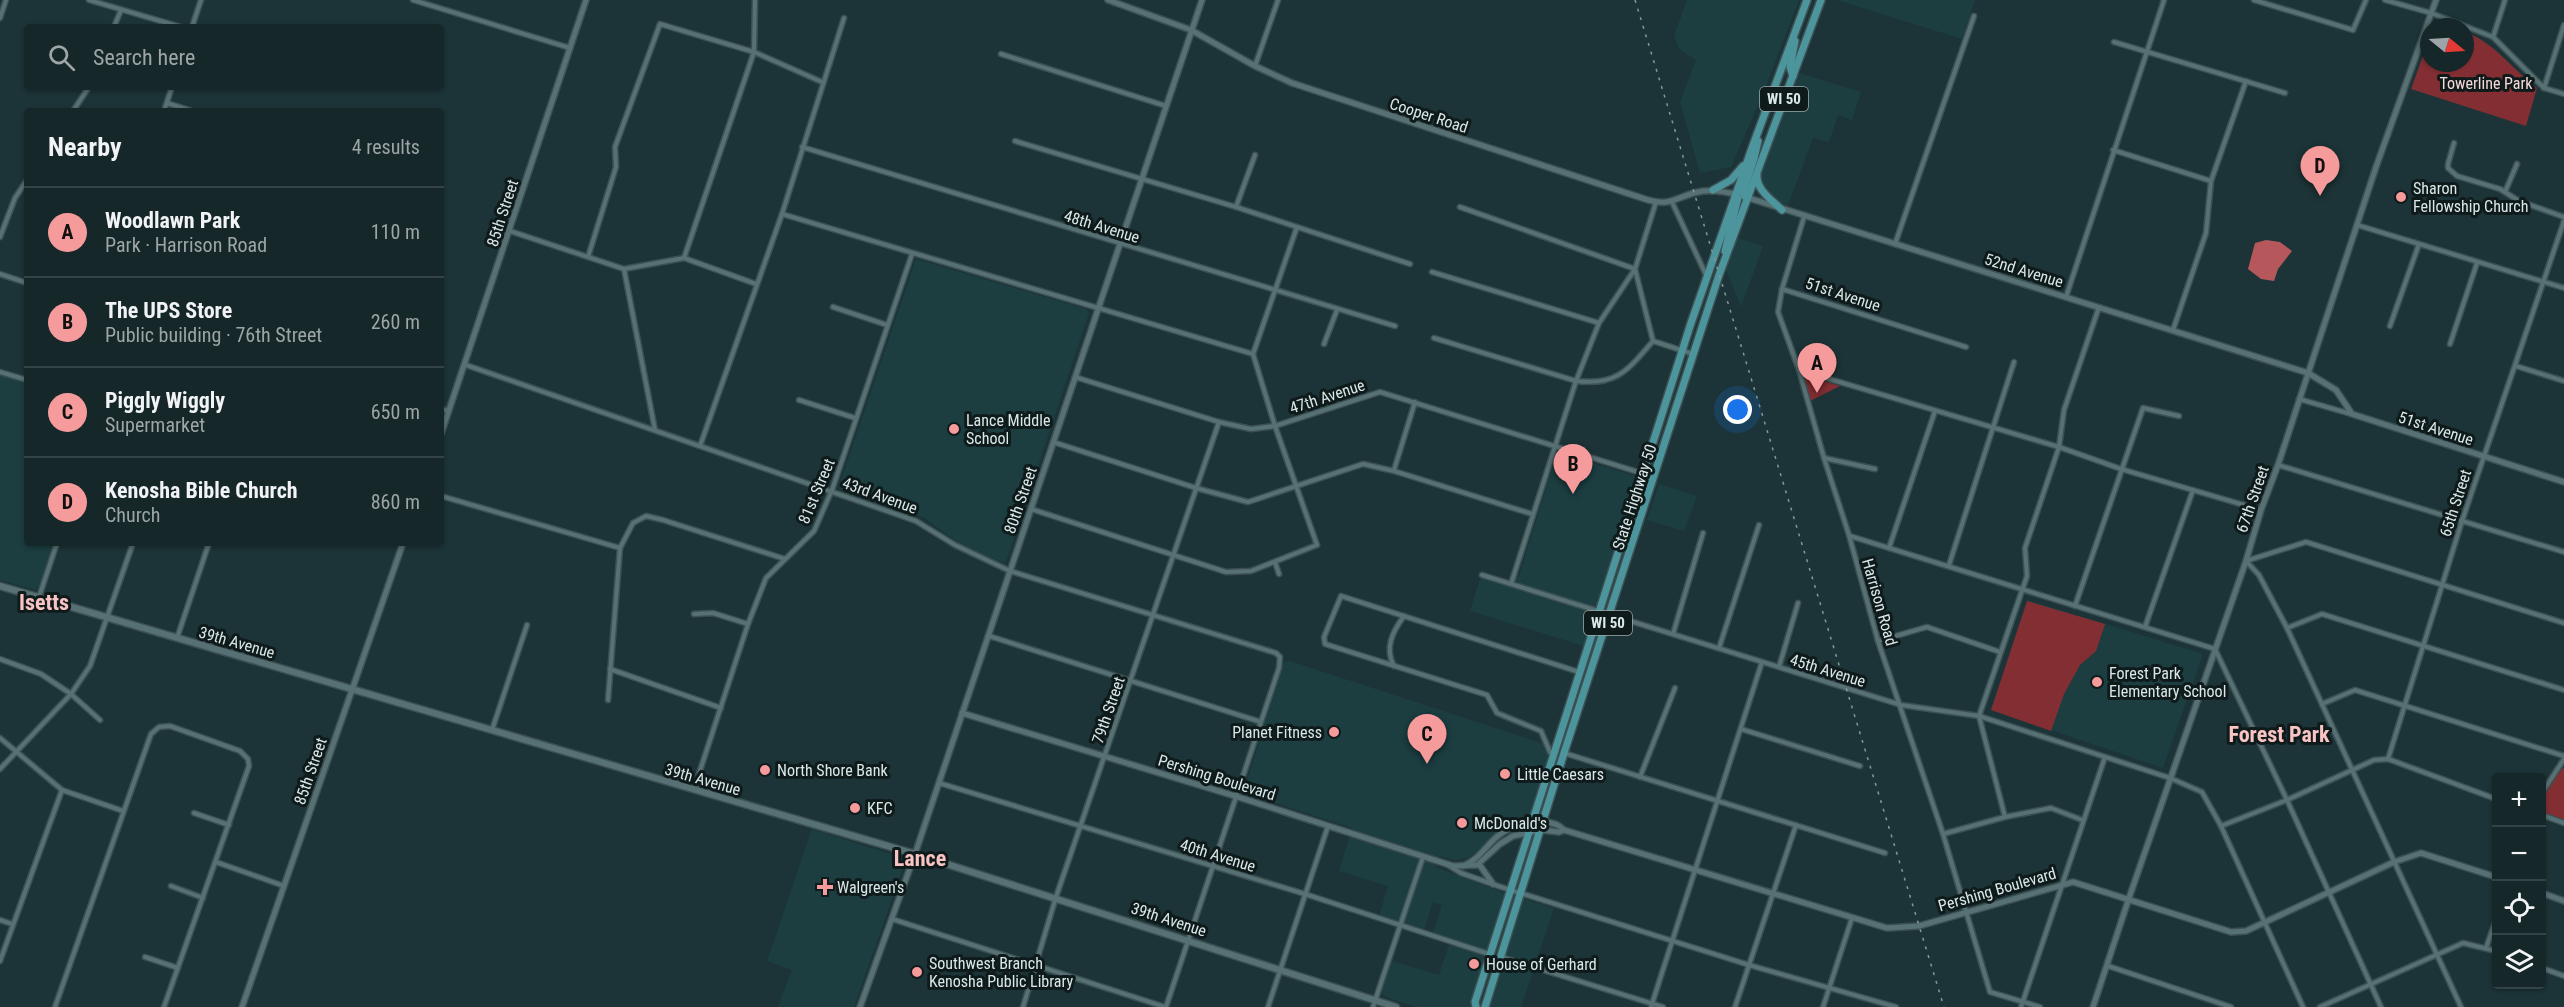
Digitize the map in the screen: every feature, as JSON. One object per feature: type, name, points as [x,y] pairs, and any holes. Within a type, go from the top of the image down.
[{"type":"main road","name":"State Highway 50","points":[[1475,1005],[1682,351],[1747,162],[1807,0]]},
{"type":"main road","name":"State Highway 50","points":[[1485,1007],[1564,753],[1724,262],[1821,0]]},
{"type":"main road","points":[[1793,76],[1790,67],[1797,27]]},
{"type":"main road","points":[[1746,198],[1743,192],[1754,159],[1760,126]]},
{"type":"main road","points":[[1713,190],[1731,180],[1747,162]]},
{"type":"main road","points":[[1757,172],[1756,181],[1763,192],[1782,210]]},
{"type":"main road","points":[[1724,262],[1726,241],[1737,204],[1736,194]]},
{"type":"main road","name":"39th Avenue","points":[[0,586],[915,854],[1187,939],[1375,1004],[1396,1007]]},
{"type":"street","points":[[0,18],[6,0]]},
{"type":"street","points":[[89,0],[170,24]]},
{"type":"street","points":[[193,24],[201,0]]},
{"type":"street","points":[[412,0],[570,48]]},
{"type":"street","name":"85th Street","points":[[444,425],[586,0]]},
{"type":"street","points":[[684,258],[754,52],[755,0]]},
{"type":"street","name":"Cooper Road","points":[[1108,0],[1191,30],[1288,82],[1656,202],[1672,202]]},
{"type":"street","name":"80th Street","points":[[860,1007],[915,854],[1202,0]]},
{"type":"street","points":[[1255,66],[1278,0]]},
{"type":"street","points":[[2066,297],[2164,0]]},
{"type":"street","points":[[2254,0],[2354,30],[2366,0]]},
{"type":"street","points":[[2385,0],[2431,13],[2493,37],[2544,88],[2564,94]]},
{"type":"street","name":"67th Street","points":[[2093,1007],[2246,561],[2357,225],[2436,0]]},
{"type":"street","points":[[2493,37],[2505,0]]},
{"type":"street","points":[[115,24],[121,10]]},
{"type":"street","points":[[1895,244],[1974,16]]},
{"type":"street","points":[[700,446],[782,213],[844,18]]},
{"type":"street","points":[[588,257],[616,167],[615,147],[660,24],[754,52],[822,82]]},
{"type":"street","points":[[2544,88],[2564,25]]},
{"type":"street","points":[[2114,42],[2285,93]]},
{"type":"street","points":[[1001,54],[1167,107]]},
{"type":"street","points":[[2173,330],[2206,233],[2211,181],[2246,81]]},
{"type":"street","points":[[75,108],[87,90]]},
{"type":"street","points":[[165,108],[171,90]]},
{"type":"street","points":[[167,103],[183,108]]},
{"type":"street","points":[[1015,141],[1236,207],[1410,264]]},
{"type":"street","points":[[2454,143],[2448,164],[2451,172],[2462,178],[2505,192],[2519,201],[2564,219]]},
{"type":"street","name":"48th Avenue","points":[[802,147],[1395,326]]},
{"type":"street","points":[[2113,150],[2211,181]]},
{"type":"street","points":[[1236,207],[1254,155]]},
{"type":"street","points":[[2505,192],[2517,164]]},
{"type":"street","points":[[0,237],[15,198],[24,184]]},
{"type":"street","name":"52nd Avenue","points":[[1672,202],[1694,193],[1713,190],[1736,194],[2173,330],[2308,373],[2336,390],[2352,414]]},
{"type":"street","points":[[1511,584],[1576,381],[1599,323],[1635,269],[1656,202]]},
{"type":"street","points":[[1672,202],[1707,278]]},
{"type":"street","points":[[1460,207],[1635,269]]},
{"type":"street","points":[[782,213],[912,254],[1253,354]]},
{"type":"street","name":"Harrison Road","points":[[1804,217],[1782,289],[1778,312],[1799,370],[1878,640],[1901,705],[1990,992],[2023,1001]]},
{"type":"street","name":"65th Street","points":[[2388,759],[2482,457],[2516,366],[2564,219]]},
{"type":"street","points":[[2357,225],[2564,288]]},
{"type":"street","points":[[1031,509],[1226,572],[1251,571],[1317,545],[1275,426],[1253,354],[1297,227]]},
{"type":"street","points":[[510,231],[624,269],[684,258],[756,284]]},
{"type":"street","points":[[2390,326],[2419,244]]},
{"type":"street","name":"81st Street","points":[[694,789],[748,624],[766,578],[814,531],[832,490],[912,254]]},
{"type":"street","points":[[2450,344],[2477,263]]},
{"type":"street","points":[[624,269],[656,431]]},
{"type":"street","points":[[1635,269],[1653,341]]},
{"type":"street","points":[[1432,272],[1599,323]]},
{"type":"street","points":[[0,274],[24,282]]},
{"type":"street","name":"51st Avenue","points":[[1782,289],[1966,347]]},
{"type":"street","points":[[833,307],[887,324]]},
{"type":"street","points":[[2005,817],[1979,716],[2027,576],[2025,548],[2059,447],[2064,410],[2099,307]]},
{"type":"street","points":[[1324,344],[1337,310]]},
{"type":"street","points":[[1434,338],[1576,381],[1594,383],[1623,374],[1653,341]]},
{"type":"street","points":[[1653,341],[1694,355]]},
{"type":"street","points":[[1949,565],[2014,362]]},
{"type":"street","name":"43rd Avenue","points":[[466,365],[916,521],[956,546],[1010,571],[1153,613],[1276,653],[1281,663],[1261,722]]},
{"type":"street","points":[[2516,366],[2564,381]]},
{"type":"street","points":[[1799,370],[2261,510]]},
{"type":"street","points":[[0,372],[24,379]]},
{"type":"street","name":"47th Avenue","points":[[1075,377],[1219,422],[1251,429],[1275,426],[1380,392],[1655,477]]},
{"type":"street","name":"51st Avenue","points":[[2299,399],[2564,482]]},
{"type":"street","points":[[799,400],[855,418]]},
{"type":"street","points":[[1394,471],[1415,402]]},
{"type":"street","points":[[2075,606],[2143,408],[2179,416]]},
{"type":"street","points":[[444,410],[449,411]]},
{"type":"street","points":[[1889,548],[1935,411]]},
{"type":"street","name":"79th Street","points":[[1023,1007],[1056,897],[1219,422]]},
{"type":"street","points":[[1053,442],[1196,488],[1248,501],[1363,464],[1394,471],[1532,514]]},
{"type":"street","points":[[1824,458],[1875,469]]},
{"type":"street","points":[[2278,465],[2564,552]]},
{"type":"street","points":[[2145,627],[2193,490]]},
{"type":"street","points":[[444,497],[620,548]]},
{"type":"street","points":[[608,700],[620,548],[633,523],[646,516],[785,559]]},
{"type":"street","points":[[1719,648],[1759,525]]},
{"type":"street","points":[[1673,634],[1703,533]]},
{"type":"street","points":[[1849,535],[2215,649],[2381,1007]]},
{"type":"street","points":[[2461,1007],[2287,628],[2259,575],[2246,561],[2306,542],[2564,623]]},
{"type":"street","points":[[39,597],[56,546]]},
{"type":"street","points":[[0,769],[71,694],[90,666],[131,546]]},
{"type":"street","points":[[176,638],[208,546]]},
{"type":"street","name":"85th Street","points":[[242,1007],[402,546]]},
{"type":"street","points":[[1275,562],[1279,574]]},
{"type":"street","name":"45th Avenue","points":[[1482,575],[1901,705],[1979,716],[2170,778],[2202,792],[2221,826],[2303,1007]]},
{"type":"street","points":[[1550,752],[1541,731],[1497,713],[1486,695],[1325,644],[1324,637],[1341,596],[1580,673]]},
{"type":"street","points":[[1779,667],[1798,603]]},
{"type":"street","points":[[694,614],[713,613],[748,624]]},
{"type":"street","points":[[2287,628],[2322,614],[2564,690]]},
{"type":"street","points":[[1394,666],[1389,657],[1390,641],[1404,616]]},
{"type":"street","points":[[492,731],[527,625]]},
{"type":"street","points":[[1878,640],[1927,627],[2000,651]]},
{"type":"street","points":[[891,918],[1165,1007],[1261,722],[988,636]]},
{"type":"street","points":[[0,660],[41,674],[71,694],[100,720]]},
{"type":"street","points":[[1652,1005],[1762,662]]},
{"type":"street","points":[[610,669],[721,708]]},
{"type":"street","points":[[1640,777],[1674,688]]},
{"type":"street","points":[[2322,704],[2355,690],[2406,704],[2564,758],[2546,786]]},
{"type":"street","name":"Pershing Boulevard","points":[[962,713],[1235,796],[1447,864],[1464,866],[1477,862],[1502,833],[1530,828],[1559,832],[1564,830]]},
{"type":"street","points":[[57,1006],[151,734],[159,727],[170,726],[240,752],[248,759],[247,774],[164,1007]]},
{"type":"street","points":[[1740,729],[1860,766]]},
{"type":"street","points":[[0,738],[62,789],[123,811]]},
{"type":"street","points":[[1564,753],[1885,853]]},
{"type":"street","points":[[2021,1007],[2104,757]]},
{"type":"street","points":[[2221,826],[2287,800],[2374,760],[2388,759],[2492,798]]},
{"type":"street","name":"40th Avenue","points":[[939,783],[1305,894],[1490,954]]},
{"type":"street","points":[[0,961],[62,789]]},
{"type":"street","points":[[1942,834],[2005,817],[2051,808],[2082,820]]},
{"type":"street","points":[[194,813],[229,825]]},
{"type":"street","points":[[2546,817],[2564,823]]},
{"type":"street","name":"Pershing Boulevard","points":[[1530,828],[1543,820],[1560,826],[1564,830],[1887,928],[1908,928],[1965,914],[2062,884],[2085,884],[2231,932],[2246,930],[2394,862],[2426,852],[2492,876]]},
{"type":"street","points":[[1268,1007],[1328,825]]},
{"type":"street","points":[[1736,1007],[1796,825]]},
{"type":"street","points":[[1375,1004],[1423,857]]},
{"type":"street","points":[[216,862],[284,886]]},
{"type":"street","points":[[1477,862],[1493,884]]},
{"type":"street","points":[[1447,864],[1461,873],[1520,893],[1749,965],[1896,1007]]},
{"type":"street","points":[[171,886],[203,898]]},
{"type":"street","points":[[2546,895],[2564,901]]},
{"type":"street","points":[[1823,1007],[1852,918]]},
{"type":"street","points":[[0,920],[12,924]]},
{"type":"street","points":[[2486,948],[2492,931]]},
{"type":"street","points":[[2320,1007],[2463,943],[2492,950]]},
{"type":"street","points":[[145,957],[178,969]]},
{"type":"street","points":[[1500,957],[1663,1007]]},
{"type":"street","points":[[2108,966],[2230,1007]]},
{"type":"street","points":[[2546,970],[2564,976]]},
{"type":"street","points":[[2023,1001],[2040,1007]]},
{"type":"shaded area","points":[[1687,0],[1799,0],[1766,87],[1731,167],[1700,173],[1680,102],[1696,60],[1679,49],[1674,36]]},
{"type":"shaded area","points":[[1837,0],[1975,0],[1962,39]]},
{"type":"shaded area","points":[[1799,73],[1861,92],[1852,120],[1838,115],[1829,142],[1813,138],[1787,208],[1764,199],[1755,189]]},
{"type":"shaded area","points":[[1737,238],[1763,246],[1741,307],[1726,270]]},
{"type":"shaded area","points":[[2266,240],[2280,242],[2292,251],[2278,269],[2274,281],[2261,279],[2248,269],[2255,243]]},
{"type":"shaded area","name":"Lance Middle School","points":[[916,259],[1086,309],[1089,313],[1004,563],[967,549],[923,517],[841,489],[839,486]]},
{"type":"shaded area","points":[[0,375],[24,383],[24,546],[54,546],[40,585],[36,590],[0,580]]},
{"type":"shaded area","points":[[1557,453],[1636,476],[1584,646],[1470,611],[1482,572],[1507,580],[1519,576]]},
{"type":"shaded area","points":[[1659,484],[1697,496],[1684,531],[1647,520]]},
{"type":"shaded area","name":"Forest Park Elementary School","points":[[2028,600],[2203,654],[2163,768],[1991,710]]},
{"type":"shaded area","points":[[1290,661],[1554,747],[1527,823],[1518,825],[1468,858],[1455,860],[1439,856],[1435,867],[1507,894],[1471,1007],[1416,1007],[1388,998],[1381,993],[1392,961],[1439,975],[1451,939],[1433,933],[1442,905],[1433,902],[1424,930],[1379,916],[1388,886],[1339,871],[1352,828],[1254,796],[1244,790],[1284,662]]},
{"type":"shaded area","points":[[812,829],[906,859],[854,1007],[778,1007],[792,970],[767,961]]},
{"type":"shaded area","points":[[1521,900],[1554,908],[1521,1007],[1488,1007]]},
{"type":"green space","name":"Towerline Park","points":[[2474,36],[2494,49],[2537,88],[2526,126],[2411,89],[2420,64],[2420,72],[2474,72]]},
{"type":"green space","points":[[1804,375],[1840,386],[1810,401]]},
{"type":"green space","points":[[2027,601],[2105,624],[2096,651],[2080,665],[2064,694],[2051,731],[1991,710]]},
{"type":"green space","points":[[2564,767],[2564,820],[2546,813],[2546,793]]},
{"type":"railway","points":[[1635,0],[1944,1007]]},
{"type":"place","name":"Kenosha Bible Church","points":[[2320,196]]},
{"type":"place","name":"Sharon Fellowship Church","points":[[2401,197]]},
{"type":"place","name":"Woodlawn Park","points":[[1817,393]]},
{"type":"place","name":"Lance Middle School","points":[[954,429]]},
{"type":"place","name":"The UPS Store","points":[[1573,494]]},
{"type":"place","name":"Forest Park Elementary School","points":[[2097,682]]},
{"type":"place","name":"Planet Fitness","points":[[1334,732]]},
{"type":"place","name":"Piggly Wiggly","points":[[1427,764]]},
{"type":"place","name":"North Shore Bank","points":[[765,770]]},
{"type":"place","name":"Little Caesars","points":[[1505,774]]},
{"type":"place","name":"KFC","points":[[855,808]]},
{"type":"place","name":"McDonald's","points":[[1462,823]]},
{"type":"place","name":"Walgreen's","points":[[825,887]]},
{"type":"place","name":"House of Gerhard","points":[[1474,964]]},
{"type":"place","name":"Southwest Branch Kenosha Public Library","points":[[917,972]]},
{"type":"district","name":"Isetts","points":[[44,602]]},
{"type":"district","name":"Forest Park","points":[[2279,734]]},
{"type":"district","name":"Lance","points":[[920,858]]}]
